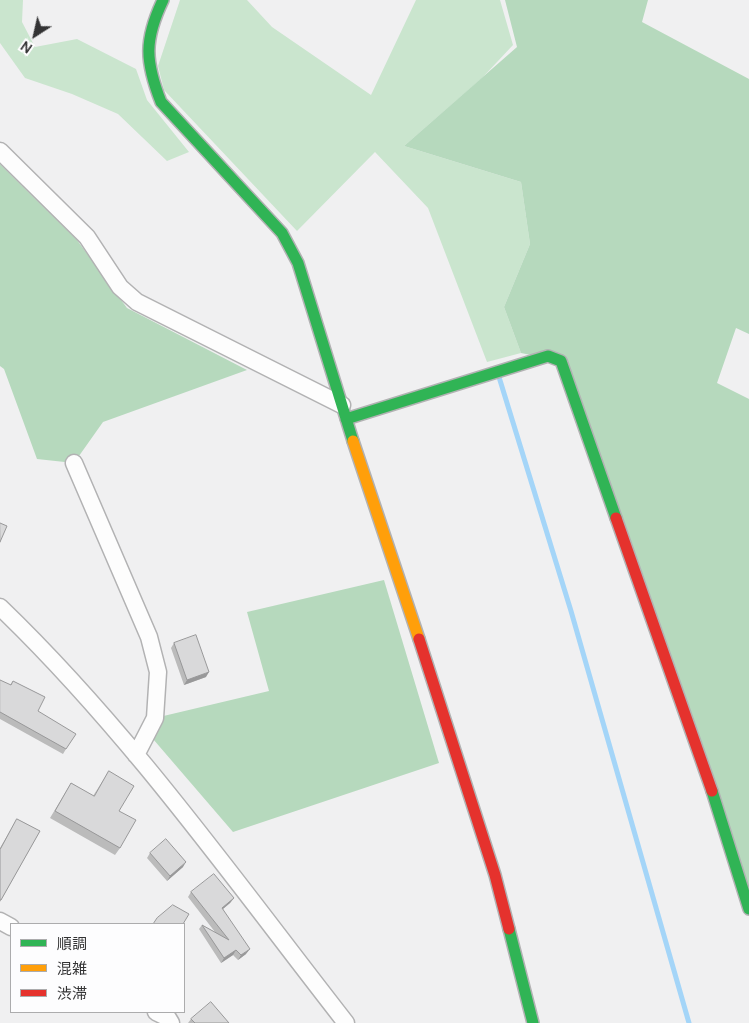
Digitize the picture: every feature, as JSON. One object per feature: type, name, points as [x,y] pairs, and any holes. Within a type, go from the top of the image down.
[{"type":"street","points":[[163,0],[151,25],[147,51],[151,77],[161,102],[282,233],[298,263],[344,412],[484,838],[533,1023]]},
{"type":"street","points":[[0,151],[87,237],[120,287],[137,302],[344,412],[548,356],[561,361],[704,767],[749,909]]},
{"type":"street","points":[[74,463],[149,637],[158,672],[155,718],[136,754]]},
{"type":"street","points":[[0,607],[50,655],[136,754],[346,1023]]},
{"type":"street","points":[[158,1013],[168,1018],[171,1023]]},
{"type":"green space","points":[[0,0],[23,0],[22,22],[35,47],[77,39],[136,69],[147,100],[189,152],[167,161],[118,114],[72,94],[25,78],[0,43]]},
{"type":"green space","points":[[180,0],[247,0],[272,27],[371,95],[416,0],[500,0],[513,45],[482,78],[404,146],[521,182],[530,244],[504,307],[521,353],[487,362],[428,208],[375,152],[297,231],[164,90],[158,66]]},
{"type":"green space","points":[[505,0],[648,0],[642,22],[749,79],[749,334],[736,328],[717,383],[749,399],[749,909],[561,361],[521,353],[504,307],[530,244],[521,182],[404,146],[517,47]]},
{"type":"green space","points":[[0,164],[77,240],[127,308],[247,370],[103,422],[74,463],[37,459],[4,369],[0,366]]},
{"type":"green space","points":[[384,580],[439,763],[233,832],[147,732],[155,718],[269,691],[247,612]]},
{"type":"building","points":[[0,523],[7,526],[0,542]]},
{"type":"building","points":[[196,635],[209,672],[187,680],[174,643]]},
{"type":"building","points":[[0,680],[11,685],[13,681],[45,697],[38,711],[76,734],[66,749],[0,712]]},
{"type":"building","points":[[109,771],[134,786],[119,811],[136,820],[120,848],[55,811],[71,783],[94,796]]},
{"type":"building","points":[[17,819],[40,831],[0,900],[0,850]]},
{"type":"building","points":[[166,839],[186,862],[170,876],[150,853]]},
{"type":"building","points":[[214,874],[234,898],[222,908],[250,949],[241,955],[236,950],[224,958],[202,925],[229,940],[191,892]]},
{"type":"building","points":[[173,905],[189,914],[184,923],[154,923]]},
{"type":"building","points":[[211,1002],[229,1023],[195,1023],[191,1019]]},
{"type":"waterway","points":[[499,377],[571,611],[689,1023]]},
{"type":"traffic: fast","points":[[163,0],[152,27],[149,51],[152,74],[161,102],[282,233],[298,263],[353,441]]},
{"type":"traffic: fast","points":[[346,419],[548,356],[561,361],[616,518]]},
{"type":"traffic: fast","points":[[712,791],[749,909]]},
{"type":"traffic: fast","points":[[509,929],[533,1023]]},
{"type":"traffic: slow","points":[[353,441],[419,639]]},
{"type":"traffic: jam","points":[[616,518],[712,791]]},
{"type":"traffic: jam","points":[[419,639],[495,875],[509,929]]}]
